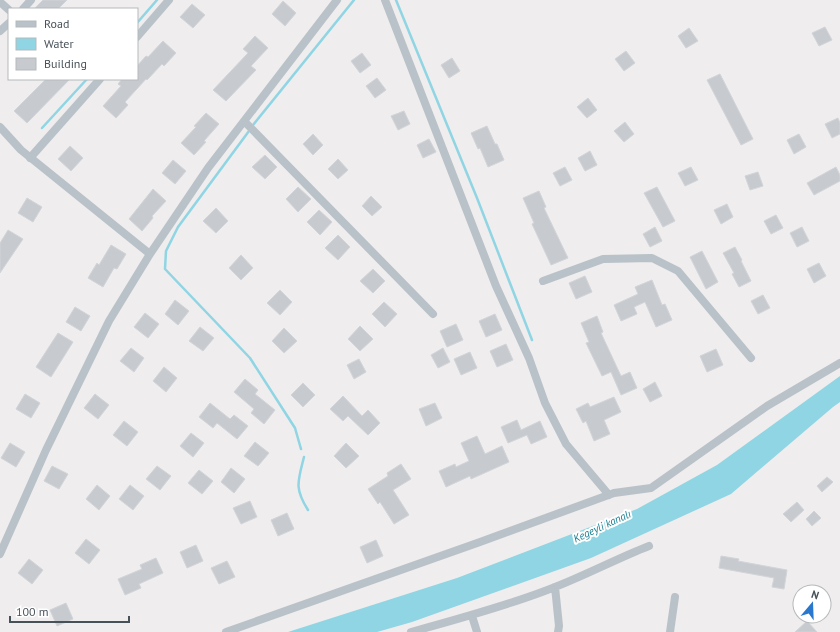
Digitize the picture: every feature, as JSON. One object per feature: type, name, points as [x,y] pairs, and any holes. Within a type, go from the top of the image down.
[{"type":"street","points":[[24,8],[31,0]]},
{"type":"street","points":[[138,36],[169,0]]},
{"type":"street","points":[[0,554],[43,457],[109,320],[150,254],[208,168],[337,0]]},
{"type":"street","points":[[385,0],[496,286],[529,358],[545,403],[566,444],[609,495]]},
{"type":"street","points":[[0,2],[8,9]]},
{"type":"street","points":[[0,31],[8,23]]},
{"type":"street","points":[[30,158],[99,80]]},
{"type":"street","points":[[244,121],[433,314]]},
{"type":"street","points":[[0,127],[30,158],[150,254]]},
{"type":"street","points":[[543,281],[604,259],[652,258],[678,271],[751,358]]},
{"type":"street","points":[[226,632],[609,495],[622,491],[651,488],[767,406],[840,363]]},
{"type":"street","points":[[411,632],[472,616],[555,587],[648,546]]},
{"type":"street","points":[[555,587],[559,626],[558,632]]},
{"type":"street","points":[[670,632],[675,597]]},
{"type":"street","points":[[472,616],[477,632]]},
{"type":"water","name":"Kegeyli kanalı","points":[[840,376],[840,402],[731,494],[591,558],[412,622],[377,632],[288,632],[457,578],[637,509],[717,465]]},
{"type":"building","points":[[43,0],[67,0],[59,8],[35,8]]},
{"type":"building","points":[[283,1],[296,13],[285,26],[272,14]]},
{"type":"building","points":[[192,4],[205,15],[193,28],[180,17]]},
{"type":"building","points":[[825,27],[832,40],[819,46],[812,33]]},
{"type":"building","points":[[689,28],[698,41],[686,48],[678,36]]},
{"type":"building","points":[[255,36],[268,48],[251,66],[256,70],[226,101],[213,90],[248,53],[243,49]]},
{"type":"building","points":[[163,41],[176,53],[164,66],[162,64],[147,80],[146,79],[125,102],[128,105],[116,118],[103,106],[121,86],[118,84],[121,80],[138,80],[138,65],[146,56],[148,57]]},
{"type":"building","points":[[626,51],[635,63],[624,71],[615,59]]},
{"type":"building","points":[[362,53],[371,65],[360,73],[351,61]]},
{"type":"building","points":[[452,58],[460,71],[449,78],[441,65]]},
{"type":"building","points":[[720,74],[753,139],[741,145],[707,80]]},
{"type":"building","points":[[377,78],[386,90],[375,98],[366,86]]},
{"type":"building","points":[[45,80],[69,80],[27,123],[14,111]]},
{"type":"building","points":[[588,98],[597,110],[587,118],[577,107]]},
{"type":"building","points":[[404,111],[410,124],[398,130],[391,116]]},
{"type":"building","points":[[206,113],[219,124],[194,155],[181,143],[196,127],[194,126]]},
{"type":"building","points":[[838,118],[840,123],[840,134],[832,138],[825,124]]},
{"type":"building","points":[[625,122],[634,134],[624,142],[614,131]]},
{"type":"building","points":[[487,126],[504,160],[488,167],[480,148],[478,149],[471,133]]},
{"type":"building","points":[[313,134],[323,145],[313,155],[303,144]]},
{"type":"building","points":[[799,134],[806,147],[794,154],[787,140]]},
{"type":"building","points":[[429,139],[436,152],[423,158],[417,145]]},
{"type":"building","points":[[70,146],[83,158],[71,171],[58,159]]},
{"type":"building","points":[[590,151],[597,165],[585,171],[578,158]]},
{"type":"building","points":[[265,155],[277,167],[265,179],[252,167]]},
{"type":"building","points":[[338,159],[348,170],[338,179],[328,169]]},
{"type":"building","points":[[173,160],[186,171],[175,184],[162,173]]},
{"type":"building","points":[[565,167],[572,180],[560,186],[553,173]]},
{"type":"building","points":[[691,167],[698,180],[685,186],[678,173]]},
{"type":"building","points":[[836,167],[840,175],[840,181],[814,195],[807,183]]},
{"type":"building","points":[[758,172],[763,186],[750,190],[745,176]]},
{"type":"building","points":[[298,187],[311,199],[298,212],[286,199]]},
{"type":"building","points":[[657,187],[675,221],[663,227],[644,193]]},
{"type":"building","points":[[153,189],[166,201],[152,216],[153,218],[142,231],[129,219]]},
{"type":"building","points":[[539,191],[546,207],[544,208],[568,258],[551,265],[532,224],[534,223],[523,198]]},
{"type":"building","points":[[371,196],[382,207],[372,216],[362,206]]},
{"type":"building","points":[[27,198],[42,207],[33,222],[18,213]]},
{"type":"building","points":[[727,204],[733,217],[721,224],[714,210]]},
{"type":"building","points":[[216,208],[228,221],[216,233],[203,221]]},
{"type":"building","points":[[319,210],[332,222],[320,235],[307,222]]},
{"type":"building","points":[[776,215],[783,228],[771,234],[764,221]]},
{"type":"building","points":[[655,227],[662,241],[650,247],[643,234]]},
{"type":"building","points":[[802,227],[809,241],[797,247],[790,233]]},
{"type":"building","points":[[8,230],[23,239],[0,273],[0,243]]},
{"type":"building","points":[[338,235],[350,247],[338,260],[325,248]]},
{"type":"building","points":[[111,245],[126,254],[117,269],[114,268],[103,287],[88,278],[97,263],[99,265]]},
{"type":"building","points":[[735,247],[751,281],[739,287],[732,274],[734,273],[723,253]]},
{"type":"building","points":[[702,251],[718,282],[706,289],[690,257]]},
{"type":"building","points":[[241,255],[253,268],[241,280],[229,268]]},
{"type":"building","points":[[819,263],[826,276],[814,283],[807,269]]},
{"type":"building","points":[[373,269],[385,281],[373,293],[360,281]]},
{"type":"building","points":[[585,276],[592,292],[576,299],[569,283]]},
{"type":"building","points":[[652,280],[662,305],[665,304],[672,320],[656,327],[645,302],[634,307],[637,314],[621,321],[614,305],[638,294],[635,287]]},
{"type":"building","points":[[280,290],[292,302],[280,315],[267,303]]},
{"type":"building","points":[[763,295],[770,308],[758,314],[751,301]]},
{"type":"building","points":[[175,300],[189,311],[178,325],[165,314]]},
{"type":"building","points":[[384,302],[397,314],[385,327],[372,314]]},
{"type":"building","points":[[75,307],[90,316],[81,331],[66,322]]},
{"type":"building","points":[[145,313],[159,324],[148,338],[134,327]]},
{"type":"building","points":[[495,314],[502,330],[486,337],[479,321]]},
{"type":"building","points":[[597,316],[603,332],[601,333],[621,376],[630,372],[637,388],[621,395],[611,372],[602,376],[586,343],[589,342],[581,323]]},
{"type":"building","points":[[456,324],[463,340],[447,347],[440,331]]},
{"type":"building","points":[[360,326],[373,339],[360,351],[348,339]]},
{"type":"building","points":[[200,327],[214,338],[203,351],[189,341]]},
{"type":"building","points":[[284,328],[297,341],[284,353],[272,341]]},
{"type":"building","points":[[58,333],[73,342],[51,377],[36,367]]},
{"type":"building","points":[[506,344],[513,360],[497,367],[490,351]]},
{"type":"building","points":[[131,348],[144,358],[134,372],[120,361]]},
{"type":"building","points":[[443,348],[450,362],[438,368],[431,355]]},
{"type":"building","points":[[716,349],[723,365],[707,372],[700,356]]},
{"type":"building","points":[[470,352],[477,368],[461,375],[454,359]]},
{"type":"building","points":[[359,359],[366,372],[354,379],[347,365]]},
{"type":"building","points":[[164,367],[177,378],[166,392],[153,381]]},
{"type":"building","points":[[245,379],[258,390],[255,394],[275,410],[264,424],[251,413],[254,409],[234,392]]},
{"type":"building","points":[[655,382],[662,396],[650,402],[643,389]]},
{"type":"building","points":[[303,383],[315,395],[303,407],[291,395]]},
{"type":"building","points":[[25,394],[40,403],[31,418],[16,409]]},
{"type":"building","points":[[95,394],[109,405],[98,419],[84,408]]},
{"type":"building","points":[[343,396],[362,416],[368,410],[380,423],[368,435],[348,416],[343,421],[330,409]]},
{"type":"building","points":[[614,397],[621,412],[604,420],[610,434],[594,441],[586,421],[583,423],[576,409],[588,403],[590,407]]},
{"type":"building","points":[[210,403],[230,419],[234,415],[248,426],[237,439],[217,423],[213,428],[199,417]]},
{"type":"building","points":[[435,403],[442,418],[426,426],[419,409]]},
{"type":"building","points":[[517,420],[521,430],[540,421],[547,437],[531,444],[527,435],[508,443],[501,427]]},
{"type":"building","points":[[124,421],[138,432],[127,446],[113,435]]},
{"type":"building","points":[[191,433],[204,443],[193,457],[180,446]]},
{"type":"building","points":[[477,436],[485,454],[502,446],[509,462],[471,479],[470,476],[446,487],[439,471],[455,464],[456,467],[469,461],[461,443]]},
{"type":"building","points":[[255,442],[269,453],[258,466],[244,456]]},
{"type":"building","points":[[10,443],[25,452],[16,467],[1,458]]},
{"type":"building","points":[[346,443],[359,456],[346,468],[334,456]]},
{"type":"building","points":[[401,464],[411,479],[393,490],[409,515],[394,524],[380,502],[378,504],[368,489],[388,476],[387,473]]},
{"type":"building","points":[[52,466],[68,474],[59,489],[44,481]]},
{"type":"building","points":[[157,466],[171,476],[160,490],[146,479]]},
{"type":"building","points":[[231,468],[245,479],[234,493],[221,482]]},
{"type":"building","points":[[199,470],[213,481],[202,494],[188,483]]},
{"type":"building","points":[[827,477],[833,482],[822,492],[817,486]]},
{"type":"building","points":[[97,485],[110,496],[99,510],[86,499]]},
{"type":"building","points":[[130,485],[144,496],[133,510],[119,499]]},
{"type":"building","points":[[250,501],[257,517],[241,524],[233,508]]},
{"type":"building","points":[[797,502],[804,510],[791,522],[783,514]]},
{"type":"building","points":[[814,511],[821,518],[812,526],[806,519]]},
{"type":"building","points":[[287,513],[294,529],[278,536],[271,520]]},
{"type":"building","points":[[86,539],[100,550],[89,564],[75,553]]},
{"type":"building","points":[[376,540],[383,556],[367,563],[360,547]]},
{"type":"building","points":[[196,545],[203,561],[187,568],[180,552]]},
{"type":"building","points":[[721,556],[739,559],[738,561],[787,570],[784,589],[772,587],[774,578],[719,568]]},
{"type":"building","points":[[156,558],[163,573],[139,584],[141,588],[125,595],[118,579],[142,569],[140,565]]},
{"type":"building","points":[[29,559],[43,570],[32,584],[18,573]]},
{"type":"building","points":[[227,561],[235,577],[219,584],[211,568]]},
{"type":"building","points":[[66,603],[73,619],[57,626],[50,610]]},
{"type":"building","points":[[804,624],[810,624],[817,632],[795,632]]},
{"type":"waterway","points":[[138,22],[157,0]]},
{"type":"waterway","points":[[253,125],[354,0]]},
{"type":"waterway","points":[[396,0],[477,198],[532,340]]},
{"type":"waterway","points":[[42,128],[86,80]]},
{"type":"waterway","points":[[249,131],[178,227],[166,251],[165,269],[250,358],[295,428],[301,449]]},
{"type":"waterway","points":[[304,457],[298,484],[301,496],[308,510]]}]
